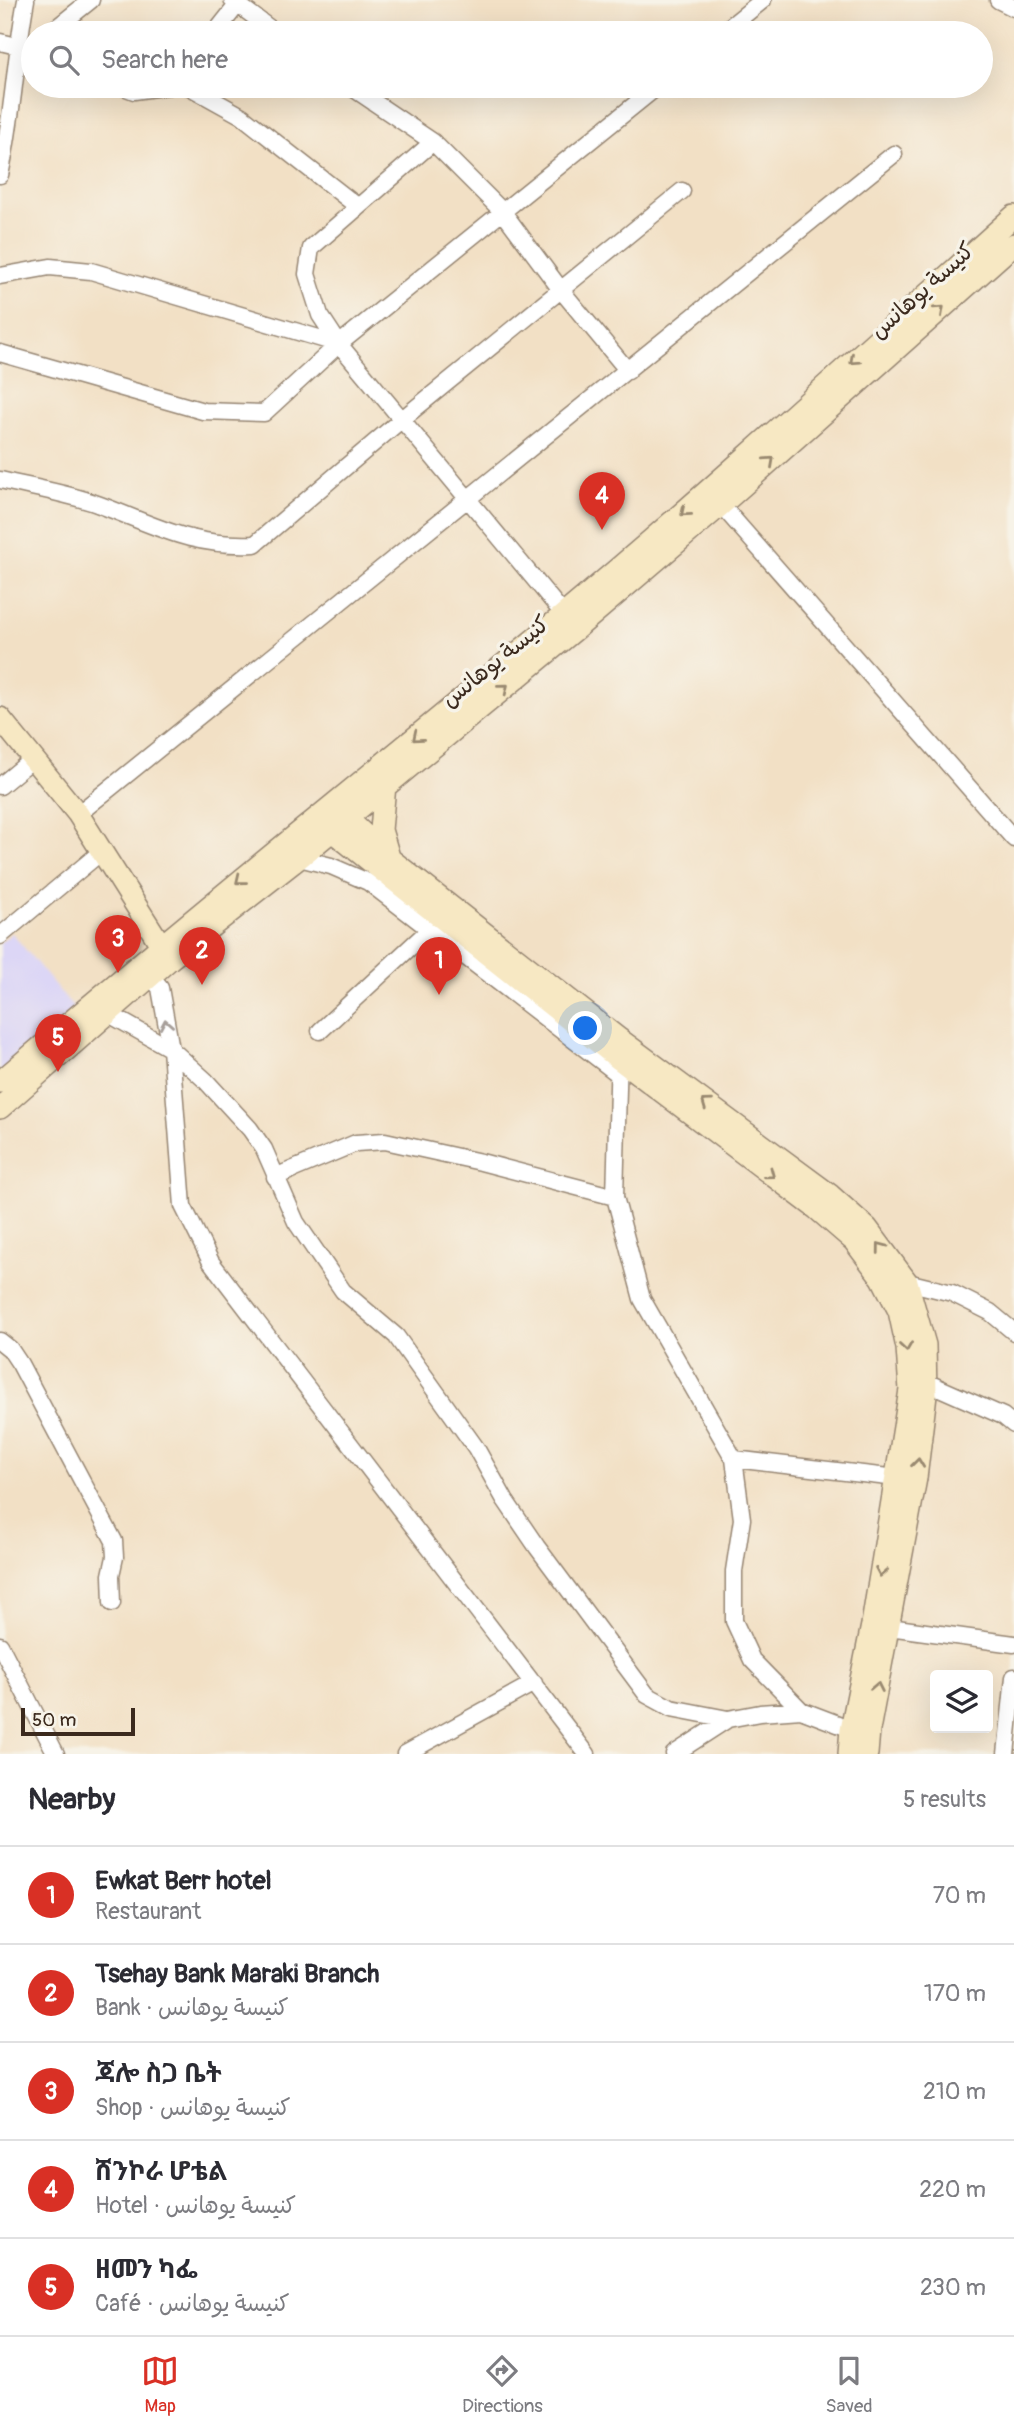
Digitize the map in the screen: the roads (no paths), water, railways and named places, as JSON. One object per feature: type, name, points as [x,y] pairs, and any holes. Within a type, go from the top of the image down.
[{"type":"street","points":[[26,0],[26,21]]},
{"type":"street","points":[[65,21],[91,0]]},
{"type":"street","points":[[737,21],[763,0]]},
{"type":"street","points":[[998,0],[1014,8]]},
{"type":"street","points":[[223,21],[235,2],[260,21]]},
{"type":"street","points":[[0,41],[21,45]]},
{"type":"street","points":[[0,175],[4,136],[21,63]]},
{"type":"street","points":[[210,98],[242,116],[358,206]]},
{"type":"street","points":[[368,98],[433,142],[503,212],[561,290],[628,371]]},
{"type":"street","points":[[0,353],[203,411],[264,413],[339,344],[643,98]]},
{"type":"street","points":[[433,142],[311,248],[307,274],[320,316],[339,344],[570,622]]},
{"type":"street","points":[[78,814],[894,154]]},
{"type":"street","points":[[0,480],[97,504],[189,538],[225,545],[255,544],[401,420],[682,191]]},
{"type":"street","points":[[1,1106],[102,1007],[165,952],[570,622],[715,498],[1014,216]]},
{"type":"street","name":"كنيسة يوهانس","points":[[715,498],[1014,244]]},
{"type":"street","points":[[0,276],[50,267],[91,271],[339,344]]},
{"type":"street","points":[[715,498],[1014,839]]},
{"type":"street","name":"كنيسة يوهانس","points":[[165,952],[299,858],[332,817],[384,785],[570,622]]},
{"type":"street","points":[[0,718],[78,814],[165,952]]},
{"type":"street","points":[[0,786],[34,758]]},
{"type":"street","points":[[384,785],[381,830],[390,859]]},
{"type":"street","points":[[332,817],[390,859],[619,1058]]},
{"type":"street","points":[[332,817],[619,1058],[817,1209],[854,1241],[882,1279],[899,1311],[907,1348],[910,1390],[872,1625],[860,1729],[867,1754]]},
{"type":"street","points":[[0,936],[101,852]]},
{"type":"street","points":[[299,858],[331,866],[368,882],[430,929],[619,1058],[830,1195],[867,1228],[907,1282],[925,1345],[926,1382],[916,1478],[889,1627],[860,1729],[849,1754]]},
{"type":"street","points":[[320,1031],[430,929]]},
{"type":"street","points":[[146,969],[160,988],[171,1049],[183,1206],[211,1262],[587,1754]]},
{"type":"street","points":[[102,1007],[171,1049],[205,1080],[250,1129],[264,1149],[296,1222],[343,1291],[396,1336],[476,1448],[505,1500],[537,1547],[647,1695],[671,1708],[728,1719],[801,1710],[860,1729]]},
{"type":"street","points":[[0,1082],[102,1007]]},
{"type":"street","points":[[619,1058],[615,1197],[642,1299],[734,1459],[742,1519],[734,1571],[734,1621],[752,1660],[801,1710]]},
{"type":"street","points":[[275,1177],[356,1143],[385,1141],[481,1161],[615,1197]]},
{"type":"street","points":[[907,1282],[952,1293],[990,1312],[1014,1332]]},
{"type":"street","points":[[0,1340],[20,1364],[114,1541],[112,1602]]},
{"type":"street","points":[[926,1382],[1003,1416],[1014,1425]]},
{"type":"street","points":[[734,1459],[897,1478]]},
{"type":"street","points":[[889,1627],[1014,1644]]},
{"type":"street","points":[[0,1645],[56,1754]]},
{"type":"street","points":[[1006,1754],[1014,1677]]},
{"type":"street","points":[[405,1754],[534,1683]]},
{"type":"street","points":[[674,1754],[728,1719]]},
{"type":"place","name":"ሸንኮራ ሆቴል","points":[[602,530]]},
{"type":"place","name":"ጃሎ ስጋ ቤት","points":[[118,973]]},
{"type":"place","name":"Tsehay Bank Maraki Branch","points":[[202,985]]},
{"type":"place","name":"Ewkat Berr hotel","points":[[439,995]]},
{"type":"place","name":"ዘመን ካፌ","points":[[58,1072]]}]
